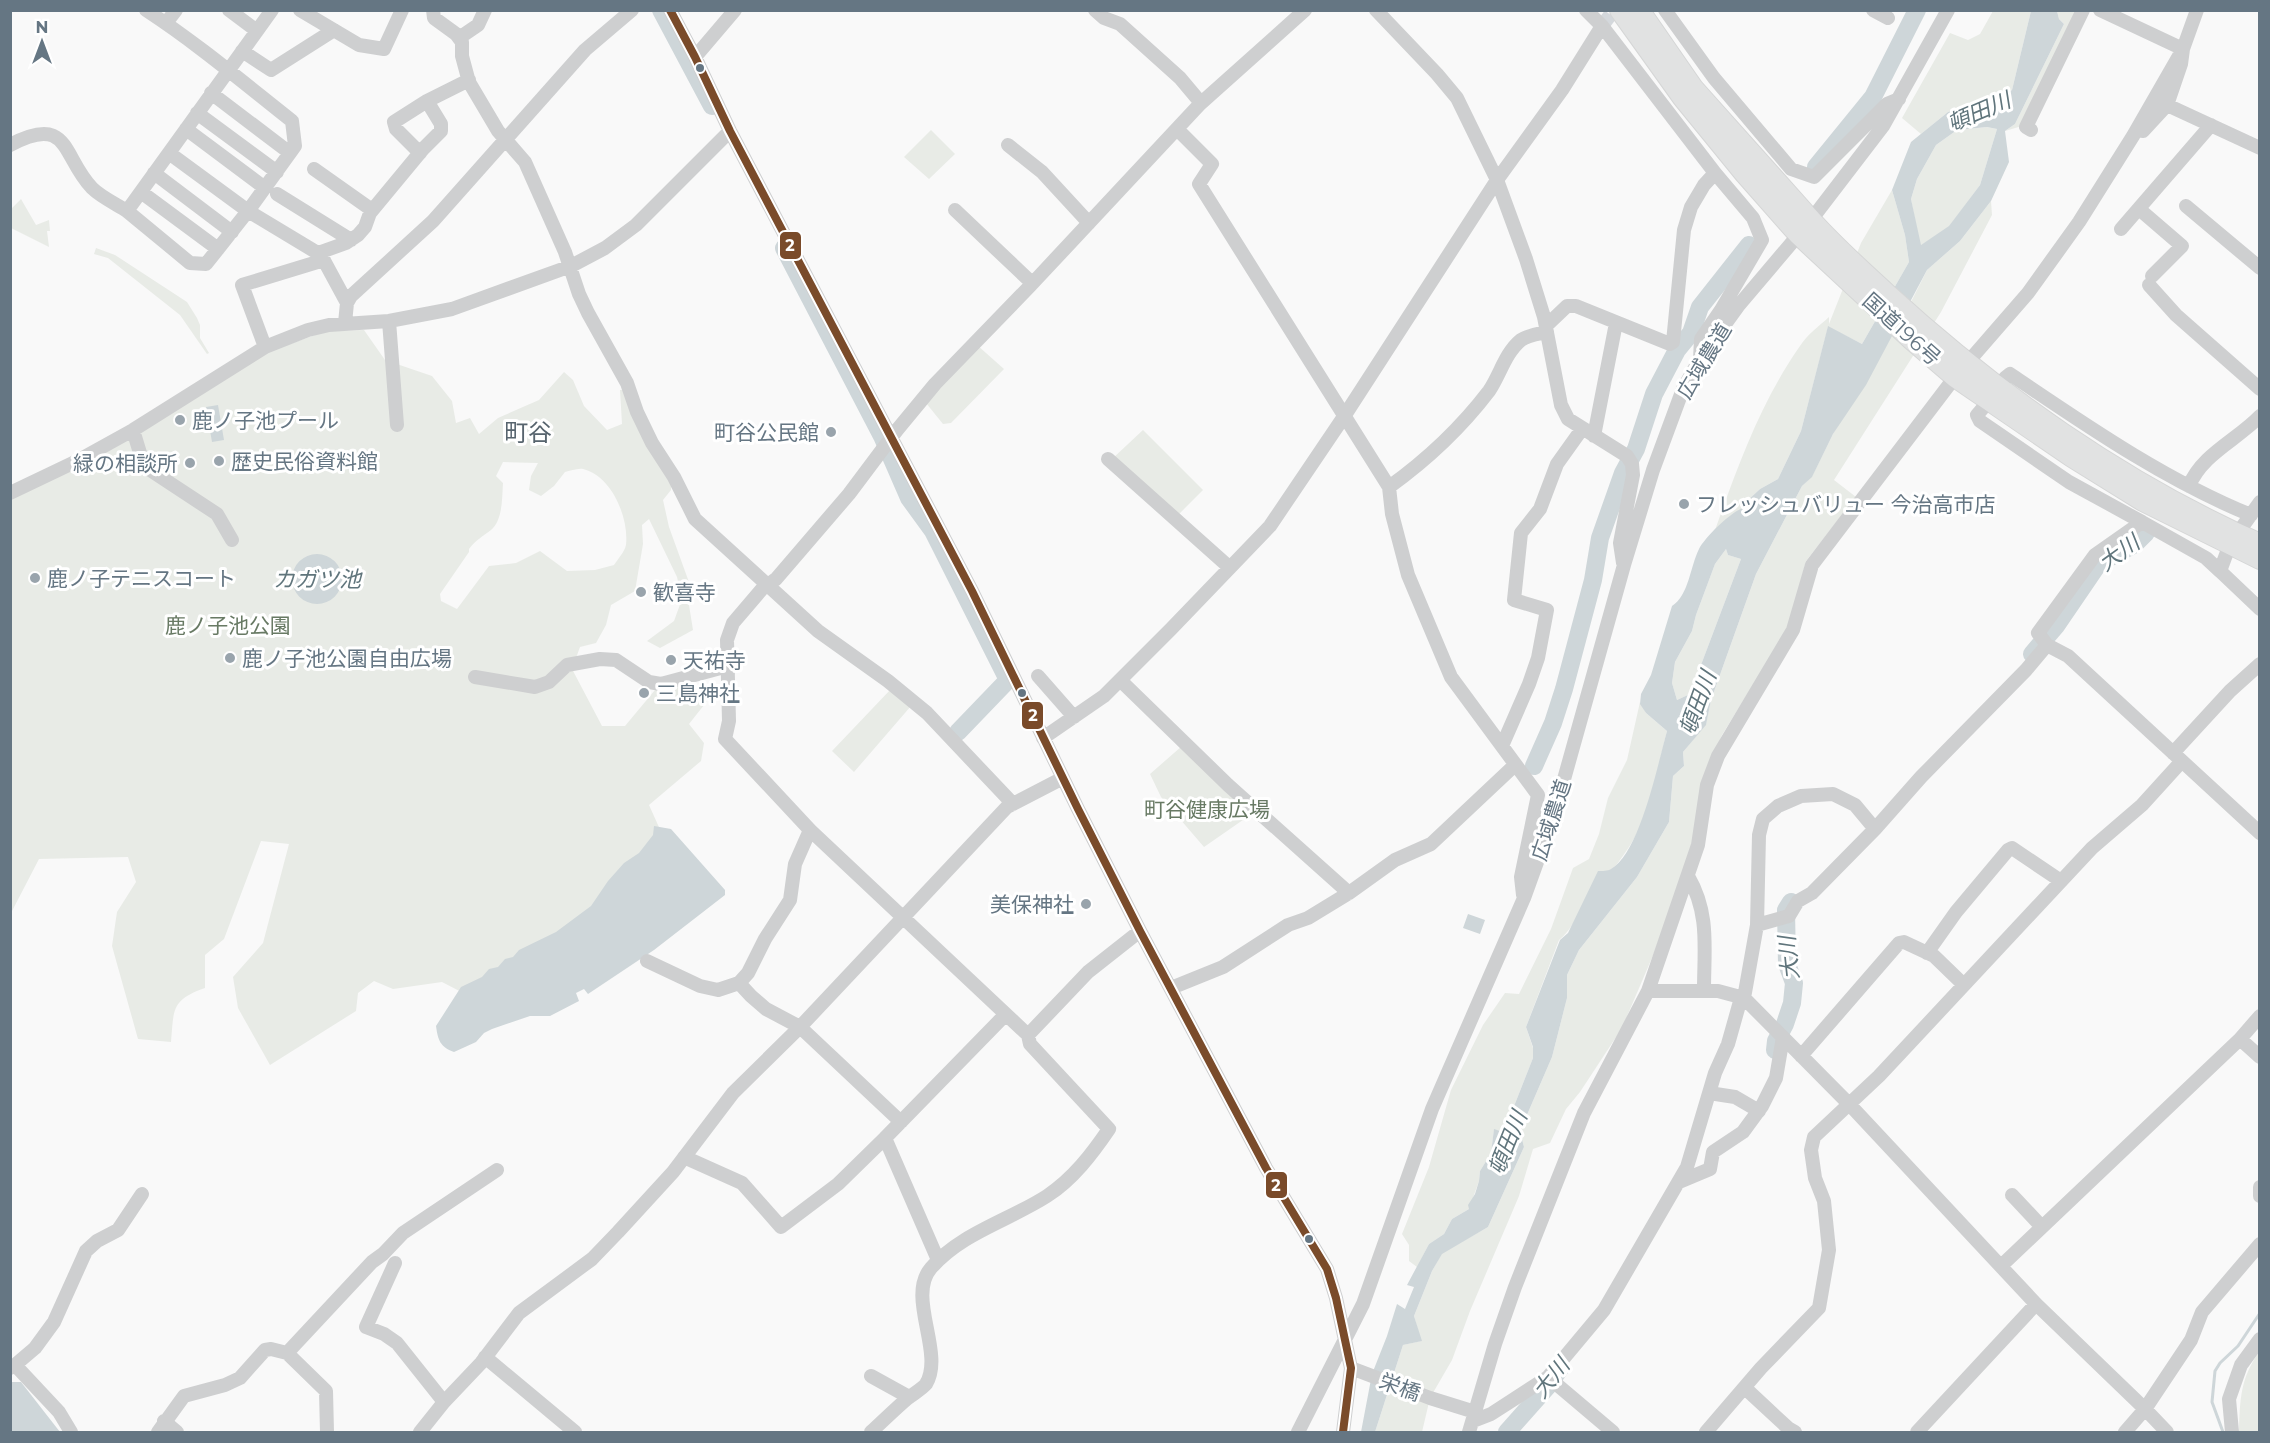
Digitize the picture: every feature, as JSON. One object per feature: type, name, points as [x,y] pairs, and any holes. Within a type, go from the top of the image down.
[{"type":"highway","name":"国道196号","points":[[1620,10],[1744,174],[1916,332],[1961,370],[2072,457],[2143,501],[2234,539],[2259,544]]},
{"type":"highway","name":"国道196号","points":[[1639,10],[1693,88],[1804,227]]},
{"type":"highway","name":"国道196号","points":[[2234,539],[2259,559]]},
{"type":"street","points":[[12,142],[38,134],[54,136],[69,149],[93,189],[127,212],[190,263],[206,264],[248,212],[271,191],[277,172],[296,146],[292,121],[146,10]]},
{"type":"street","points":[[166,23],[176,10]]},
{"type":"street","points":[[229,10],[256,31]]},
{"type":"street","points":[[127,212],[272,10]]},
{"type":"street","points":[[300,10],[359,45],[384,49],[402,10]]},
{"type":"street","points":[[433,10],[434,18],[462,42],[462,56],[469,80],[498,131],[525,162],[571,266],[579,294],[588,313],[627,383],[637,412],[652,442],[678,484],[695,519],[818,631],[888,681],[927,713],[1013,804]]},
{"type":"street","points":[[459,38],[478,25],[485,10]]},
{"type":"street","points":[[345,323],[347,303],[351,296],[433,222],[585,50],[632,10]]},
{"type":"street","points":[[670,10],[730,131],[972,591],[1140,931],[1266,1168],[1327,1269],[1336,1298],[1351,1368],[1343,1432]]},
{"type":"street","points":[[695,57],[735,10]]},
{"type":"street","points":[[1095,10],[1104,18],[1120,24],[1180,78],[1201,103]]},
{"type":"street","points":[[871,1432],[926,1384],[931,1369],[922,1298],[924,1278],[938,1260],[971,1236],[1048,1195],[1090,1158],[1109,1129],[1030,1044],[1028,1035],[810,830],[725,739],[729,721],[727,640],[733,623],[776,579],[849,494],[935,384],[1201,103],[1305,10]]},
{"type":"street","points":[[1376,10],[1457,98],[1497,180],[1526,259],[1546,329],[1561,405],[1568,419],[1628,456],[1632,464],[1633,475],[1620,543],[1624,566]]},
{"type":"street","points":[[1586,10],[1602,26],[1715,173],[1753,218],[1762,240],[1721,310],[1701,339],[1700,359]]},
{"type":"street","points":[[1665,10],[1714,78],[1791,169],[1814,177],[1887,104],[1900,99]]},
{"type":"street","points":[[1873,10],[1888,18]]},
{"type":"street","name":"広域農道","points":[[1298,1432],[1363,1304],[1432,1109],[1524,898],[1554,815],[1653,470],[1683,389],[1700,359],[1739,304],[1804,227],[1883,126],[1948,10]]},
{"type":"street","points":[[2031,130],[2026,127],[2083,10]]},
{"type":"street","points":[[2100,10],[2183,48]]},
{"type":"street","points":[[2122,155],[2167,105],[2178,74],[2183,48],[2197,10]]},
{"type":"street","points":[[1043,738],[1104,696],[1270,526],[1345,415],[1497,180],[1562,90],[1602,26]]},
{"type":"street","points":[[242,51],[271,70],[334,30]]},
{"type":"street","points":[[1472,1422],[1515,1287],[1584,1113],[1648,992],[1698,845],[1707,785],[1718,756],[1793,630],[1812,566],[1961,370],[2028,293],[2079,222],[2122,155],[2183,48]]},
{"type":"street","points":[[420,153],[396,129],[394,122],[427,101],[469,80]]},
{"type":"street","points":[[211,93],[290,153]]},
{"type":"street","points":[[266,347],[242,285],[321,257],[351,240],[365,227],[372,210],[441,131],[441,124],[427,101]]},
{"type":"street","points":[[2167,105],[2259,143]]},
{"type":"street","points":[[197,113],[277,172]]},
{"type":"street","points":[[2121,229],[2211,125]]},
{"type":"street","points":[[186,129],[271,191],[351,240]]},
{"type":"street","points":[[1177,129],[1212,164],[1199,184],[1389,487],[1392,514],[1408,575],[1451,677],[1538,795],[1521,877],[1524,898]]},
{"type":"street","points":[[10,493],[77,461],[133,430],[266,347],[308,330],[345,323],[389,321],[452,309],[571,266],[605,248],[636,225],[730,131]]},
{"type":"street","points":[[1008,145],[1042,172],[1089,223]]},
{"type":"street","points":[[169,153],[248,212],[321,257],[347,303]]},
{"type":"street","points":[[314,169],[372,210]]},
{"type":"street","points":[[154,173],[232,232]]},
{"type":"street","points":[[1389,487],[1432,454],[1469,418],[1493,385],[1517,344],[1546,329],[1567,306],[1576,306],[1670,344],[1673,342],[1684,230],[1691,207],[1715,173]]},
{"type":"street","points":[[141,192],[218,249]]},
{"type":"street","points":[[2186,206],[2259,268]]},
{"type":"street","points":[[2139,209],[2182,246],[2151,281],[2176,315],[2259,389]]},
{"type":"street","points":[[955,210],[1032,283]]},
{"type":"street","points":[[389,321],[397,425]]},
{"type":"street","points":[[1502,746],[1538,658],[1547,610],[1514,600],[1521,533],[1540,509],[1557,464],[1588,433],[1616,323]]},
{"type":"street","points":[[2005,378],[2010,374],[2115,442],[2189,486],[2221,503],[2251,515]]},
{"type":"street","points":[[1983,408],[1977,415],[1980,421],[2069,482],[2206,558],[2259,609]]},
{"type":"street","points":[[2189,486],[2195,473],[2205,462],[2259,416]]},
{"type":"street","points":[[133,430],[144,466],[217,513],[232,540]]},
{"type":"street","points":[[1108,459],[1229,567]]},
{"type":"street","points":[[2220,571],[2234,539],[2259,502]]},
{"type":"street","points":[[2142,522],[2095,555],[2038,633],[2047,645],[2068,656],[2259,833]]},
{"type":"street","points":[[1757,926],[1790,916],[1798,901],[1812,893],[1875,829],[1921,777],[2026,670],[2047,645]]},
{"type":"street","points":[[475,677],[535,687],[549,682],[567,665],[600,659],[616,660],[650,682],[661,684],[728,666]]},
{"type":"street","points":[[1706,1432],[1819,1308],[1829,1250],[1824,1201],[1815,1178],[1811,1149],[1814,1137],[1850,1105],[2092,848],[2142,805],[2230,691],[2259,664]]},
{"type":"street","points":[[1038,676],[1074,717]]},
{"type":"street","points":[[1120,680],[1228,785],[1349,893]]},
{"type":"street","points":[[1170,988],[1223,967],[1288,925],[1308,918],[1349,893],[1395,860],[1431,844],[1515,765]]},
{"type":"street","points":[[420,1432],[485,1357],[519,1313],[592,1259],[684,1157],[733,1093],[800,1027],[1007,807],[1063,778]]},
{"type":"street","points":[[1472,1422],[1491,1414],[1548,1377],[1604,1310],[1687,1167],[1715,1073],[1728,1044],[1743,998],[1757,926],[1760,835],[1763,819],[1778,806],[1802,796],[1833,794],[1855,805],[1875,829]]},
{"type":"street","points":[[647,961],[699,986],[718,990],[739,982],[748,973],[765,939],[790,900],[795,864],[810,830]]},
{"type":"street","points":[[1927,953],[1956,912],[2008,850],[2012,848],[2061,881]]},
{"type":"street","points":[[1688,876],[1698,893],[1706,937],[1704,990]]},
{"type":"street","points":[[1028,1035],[1088,972],[1140,931]]},
{"type":"street","points":[[1801,1056],[1899,943],[1904,942],[1934,956],[1964,985]]},
{"type":"street","points":[[739,982],[766,1009],[800,1027],[901,1122]]},
{"type":"street","points":[[1648,992],[1704,990],[1718,991],[1743,998],[1850,1105],[2036,1304],[2167,1432]]},
{"type":"street","points":[[684,1157],[742,1183],[782,1227],[838,1184],[1005,1015]]},
{"type":"street","points":[[2001,1266],[2240,1039],[2259,1016]]},
{"type":"street","points":[[1679,1182],[1710,1169],[1713,1152],[1743,1132],[1758,1111],[1776,1077],[1783,1037]]},
{"type":"street","points":[[2240,1039],[2259,1057]]},
{"type":"street","points":[[1709,1093],[1735,1097],[1758,1111]]},
{"type":"street","points":[[885,1138],[938,1260]]},
{"type":"street","points":[[287,1353],[372,1262],[403,1233],[497,1170]]},
{"type":"street","points":[[2259,1187],[2259,1196]]},
{"type":"street","points":[[70,1432],[59,1412],[13,1367],[35,1348],[54,1323],[86,1251],[97,1241],[118,1230],[142,1194]]},
{"type":"street","points":[[2012,1195],[2042,1227]]},
{"type":"street","points":[[2125,1432],[2145,1409],[2191,1340],[2202,1312],[2259,1244]]},
{"type":"street","points":[[394,1263],[366,1327],[384,1334],[397,1343],[444,1402]]},
{"type":"street","points":[[1917,1432],[2036,1304]]},
{"type":"street","points":[[2232,1432],[2229,1398],[2241,1365],[2259,1339]]},
{"type":"street","points":[[177,1432],[161,1427],[184,1396],[225,1385],[240,1378],[265,1350],[271,1349],[287,1353],[326,1391],[327,1432]]},
{"type":"street","points":[[485,1357],[575,1432]]},
{"type":"street","name":"栄橋","points":[[1351,1368],[1430,1398],[1472,1422]]},
{"type":"street","points":[[872,1376],[909,1397]]},
{"type":"street","points":[[1548,1377],[1613,1432]]},
{"type":"street","points":[[1744,1388],[1795,1432]]},
{"type":"green space","points":[[1993,11],[2031,11],[2012,90],[1996,101],[1971,103],[1948,112],[1921,134],[1902,118],[1950,33],[1968,40],[1980,34]]},
{"type":"green space","points":[[2057,11],[2076,11],[2022,126],[2005,131],[2015,124],[2064,24],[2059,19]]},
{"type":"green space","points":[[1987,127],[1997,129],[1980,185],[1949,227],[1920,246],[1911,199],[1917,179],[1936,145],[1957,130]]},
{"type":"green space","points":[[931,130],[955,154],[929,179],[904,157]]},
{"type":"green space","points":[[1892,190],[1905,235],[1909,262],[1862,344],[1828,327],[1801,431],[1778,479],[1760,489],[1747,501],[1747,507],[1714,533],[1761,413],[1806,338],[1829,317],[1829,324],[1861,243]]},
{"type":"green space","points":[[21,199],[36,225],[49,220],[50,231],[47,231],[49,247],[11,228],[11,209]]},
{"type":"green space","points":[[1991,201],[1992,215],[1941,312],[1834,480],[1856,497],[1806,561],[1788,628],[1722,735],[1705,773],[1694,842],[1654,953],[1622,1028],[1580,1092],[1566,1109],[1550,1143],[1533,1149],[1519,1196],[1470,1311],[1452,1360],[1430,1398],[1422,1432],[1375,1432],[1403,1345],[1421,1341],[1414,1316],[1432,1271],[1442,1253],[1488,1227],[1524,1147],[1520,1131],[1552,1057],[1567,998],[1567,975],[1579,950],[1637,877],[1669,822],[1673,776],[1684,766],[1683,752],[1706,724],[1711,700],[1756,574],[1802,486],[1812,476],[1833,434],[1927,270],[1960,241]]},
{"type":"green space","points":[[96,248],[115,255],[187,302],[197,318],[200,325],[200,338],[209,353],[207,354],[180,315],[108,258],[94,254]]},
{"type":"green space","name":"鹿ノ子池公園","points":[[364,330],[385,360],[432,376],[452,401],[456,423],[470,418],[479,434],[498,418],[539,400],[564,372],[573,380],[584,406],[607,430],[622,424],[620,390],[630,389],[672,477],[671,490],[663,500],[669,527],[690,585],[689,605],[693,630],[660,648],[647,641],[674,621],[682,599],[677,577],[649,519],[642,525],[643,544],[635,591],[611,605],[606,625],[596,643],[580,647],[572,669],[602,726],[625,726],[655,690],[679,684],[701,685],[708,700],[689,724],[704,743],[701,761],[649,805],[667,845],[597,918],[471,997],[442,982],[393,989],[374,981],[358,993],[356,1011],[270,1065],[238,1008],[233,977],[263,943],[289,844],[261,841],[224,939],[205,955],[205,988],[186,997],[176,1007],[171,1042],[138,1039],[112,946],[117,912],[136,882],[128,857],[39,859],[11,913],[11,499],[268,352],[326,331]],"holes":[[[503,462],[538,463],[531,476],[529,490],[541,496],[554,486],[565,472],[579,469],[593,473],[610,489],[617,500],[625,523],[626,545],[619,558],[614,565],[595,570],[567,571],[540,551],[516,563],[489,566],[457,609],[441,601],[440,594],[469,549],[491,530],[498,520],[503,483],[496,476]]]},
{"type":"green space","points":[[977,345],[1004,369],[951,423],[943,424],[926,403]]},
{"type":"green space","points":[[1143,430],[1203,490],[1176,517],[1112,459]]},
{"type":"green space","points":[[1726,549],[1728,555],[1741,559],[1690,694],[1677,700],[1672,683],[1675,662],[1692,631],[1715,564]]},
{"type":"green space","points":[[891,689],[911,706],[854,772],[832,751]]},
{"type":"green space","points":[[1640,702],[1646,713],[1667,731],[1654,785],[1640,826],[1624,854],[1559,940],[1526,1027],[1533,1048],[1533,1058],[1507,1124],[1500,1131],[1494,1130],[1491,1153],[1480,1171],[1479,1181],[1469,1209],[1452,1219],[1444,1234],[1429,1244],[1417,1267],[1409,1261],[1409,1245],[1402,1234],[1429,1167],[1451,1090],[1483,1025],[1505,993],[1519,994],[1551,929],[1573,868],[1589,859],[1599,834],[1608,798],[1627,760]]},
{"type":"green space","name":"町谷健康広場","points":[[1182,746],[1253,813],[1204,847],[1161,797],[1150,774]]},
{"type":"green space","points":[[2259,1352],[2259,1432],[2239,1432],[2245,1381]]},
{"type":"water","name":"頓田川","points":[[2031,11],[2057,11],[2059,19],[2064,24],[2015,124],[2005,131],[2009,162],[1991,201],[1960,241],[1927,270],[1866,385],[1833,434],[1812,477],[1802,486],[1756,574],[1711,700],[1706,725],[1683,752],[1684,766],[1673,776],[1669,822],[1637,877],[1579,950],[1567,975],[1567,998],[1552,1057],[1520,1131],[1524,1147],[1488,1227],[1442,1254],[1432,1271],[1414,1316],[1422,1341],[1403,1345],[1375,1432],[1361,1432],[1372,1374],[1397,1304],[1405,1309],[1414,1287],[1407,1285],[1429,1244],[1444,1234],[1452,1219],[1469,1209],[1468,1205],[1475,1194],[1480,1171],[1491,1153],[1494,1129],[1500,1131],[1507,1124],[1533,1058],[1533,1047],[1526,1027],[1560,940],[1568,933],[1598,871],[1610,870],[1621,860],[1639,827],[1667,731],[1646,713],[1640,704],[1641,694],[1651,675],[1672,606],[1686,588],[1699,549],[1720,524],[1735,512],[1747,507],[1747,501],[1760,489],[1778,479],[1801,431],[1828,326],[1862,344],[1909,262],[1905,235],[1892,190],[1911,142],[1948,112],[1971,103],[1996,101],[2012,90]],"holes":[[[1987,127],[1997,129],[1980,185],[1949,226],[1921,245],[1911,199],[1917,179],[1936,145],[1957,130]],[[1726,549],[1728,555],[1741,559],[1690,694],[1677,700],[1672,683],[1675,662],[1692,631],[1715,564]]]},
{"type":"water","points":[[218,405],[224,440],[212,442],[206,407]]},
{"type":"water","name":"カガツ池","points":[[312,554],[322,554],[335,561],[342,574],[342,584],[335,597],[322,604],[312,604],[303,600],[296,593],[292,584],[292,574],[296,565],[303,558]]},
{"type":"water","points":[[654,826],[671,829],[725,890],[725,895],[654,950],[588,994],[584,989],[576,993],[579,1001],[550,1016],[530,1016],[492,1029],[484,1033],[476,1042],[454,1052],[443,1045],[436,1026],[461,987],[482,977],[489,969],[498,967],[505,959],[513,957],[519,950],[556,932],[591,906],[624,863],[639,853],[653,835]]},
{"type":"water","points":[[1468,914],[1485,920],[1480,934],[1463,928]]},
{"type":"water","points":[[11,1382],[21,1382],[60,1432],[11,1432]]},
{"type":"waterway","points":[[661,10],[712,106]]},
{"type":"waterway","points":[[1816,167],[1873,97],[1917,10]]},
{"type":"waterway","points":[[1534,766],[1553,723],[1564,689],[1593,580],[1600,538],[1623,473],[1636,449],[1654,394],[1677,350],[1691,333],[1700,307],[1749,245]]},
{"type":"waterway","points":[[784,248],[882,436],[909,498],[933,531],[1008,680],[958,732]]},
{"type":"waterway","name":"大川","points":[[2032,654],[2056,626],[2099,563],[2135,544],[2146,533]]},
{"type":"waterway","name":"大川","points":[[1775,1050],[1776,1041],[1792,1003],[1794,983],[1787,964],[1786,910],[1791,902]]},
{"type":"waterway","points":[[2223,1432],[2212,1402],[2215,1371],[2238,1346],[2260,1313]]},
{"type":"waterway","name":"大川","points":[[1507,1432],[1547,1387],[1561,1367]]},
{"type":"tunnel","points":[[1602,26],[1614,10]]},
{"type":"transit line","name":"2","points":[[670,10],[730,131],[972,591],[1140,931],[1266,1168],[1327,1269],[1336,1298],[1351,1368],[1343,1432]]},
{"type":"place","name":"鹿ノ子池プール","points":[[180,420]]},
{"type":"place","name":"町谷公民館","points":[[831,432]]},
{"type":"place","name":"歴史民俗資料館","points":[[219,461]]},
{"type":"place","name":"緑の相談所","points":[[190,463]]},
{"type":"place","name":"フレッシュバリュー 今治高市店","points":[[1684,504]]},
{"type":"place","name":"鹿ノ子テニスコート","points":[[35,578]]},
{"type":"place","name":"歓喜寺","points":[[641,592]]},
{"type":"place","name":"鹿ノ子池公園自由広場","points":[[230,658]]},
{"type":"place","name":"天祐寺","points":[[671,660]]},
{"type":"place","name":"三島神社","points":[[644,693]]},
{"type":"place","name":"美保神社","points":[[1086,904]]},
{"type":"district","name":"町谷","points":[[528,432]]}]
